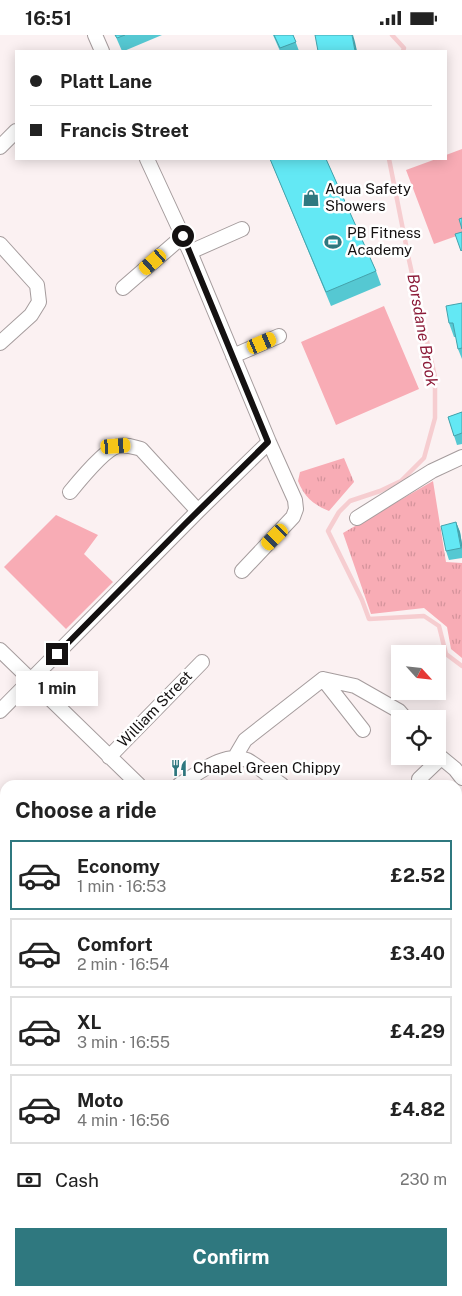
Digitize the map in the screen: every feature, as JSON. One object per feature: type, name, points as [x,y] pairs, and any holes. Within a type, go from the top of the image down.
[{"type":"street","points":[[95,35],[102,50]]},
{"type":"street","points":[[0,147],[15,132]]},
{"type":"street","points":[[147,160],[190,252],[268,442],[296,500],[296,509],[293,517],[242,571]]},
{"type":"street","points":[[190,252],[242,229]]},
{"type":"street","points":[[123,288],[183,236]]},
{"type":"street","points":[[0,244],[38,285],[39,302],[31,315],[0,343]]},
{"type":"street","points":[[233,356],[279,336]]},
{"type":"street","points":[[0,711],[268,442]]},
{"type":"street","points":[[70,492],[103,456],[116,446],[128,445],[141,449],[198,511]]},
{"type":"street","points":[[357,518],[432,471],[462,457]]},
{"type":"street","points":[[0,650],[134,780]]},
{"type":"street","name":"William Street","points":[[109,757],[202,662]]},
{"type":"street","points":[[323,679],[355,686],[397,710]]},
{"type":"street","points":[[323,679],[363,730]]},
{"type":"street","points":[[235,757],[245,740],[323,679]]},
{"type":"street","points":[[187,780],[219,761],[235,757],[248,761],[275,780]]},
{"type":"street","points":[[446,762],[455,769],[462,778]]},
{"type":"street","points":[[419,779],[432,765]]},
{"type":"green space","points":[[462,149],[462,234],[434,244],[406,170],[433,160],[447,160],[447,155]]},
{"type":"green space","points":[[384,306],[419,389],[336,425],[301,342]]},
{"type":"green space","points":[[344,458],[354,482],[329,511],[306,496],[298,481],[300,472]]},
{"type":"green space","points":[[433,481],[446,562],[462,563],[462,658],[451,649],[447,627],[424,608],[371,614],[343,533]]},
{"type":"green space","points":[[56,515],[98,535],[84,554],[113,582],[66,629],[4,567]]},
{"type":"building","points":[[274,35],[293,35],[296,42],[280,48]]},
{"type":"building","points":[[315,35],[352,35],[355,50],[318,50]]},
{"type":"building","points":[[270,160],[326,160],[376,271],[326,292]]},
{"type":"building","points":[[462,218],[462,229],[459,219]]},
{"type":"building","points":[[462,232],[462,250],[461,251],[455,234]]},
{"type":"building","points":[[462,303],[462,348],[458,349],[453,323],[449,323],[446,306]]},
{"type":"building","points":[[462,412],[462,433],[454,436],[448,417]]},
{"type":"building","points":[[456,522],[461,548],[446,551],[441,526]]},
{"type":"waterway","name":"Borsdane Brook","points":[[392,35],[404,48],[403,50]]},
{"type":"waterway","name":"Borsdane Brook","points":[[389,160],[435,377],[435,418],[424,458],[401,481],[380,491],[350,501],[339,512],[328,531],[362,600],[369,619],[424,616],[439,626],[446,654],[462,666]]},
{"type":"place","name":"Aqua Safety Showers","points":[[311,198]]},
{"type":"place","name":"PB Fitness Academy","points":[[333,242]]},
{"type":"place","name":"Chapel Green Chippy","points":[[179,768]]},
{"type":"route","points":[[57,654],[268,442],[183,236]]}]
